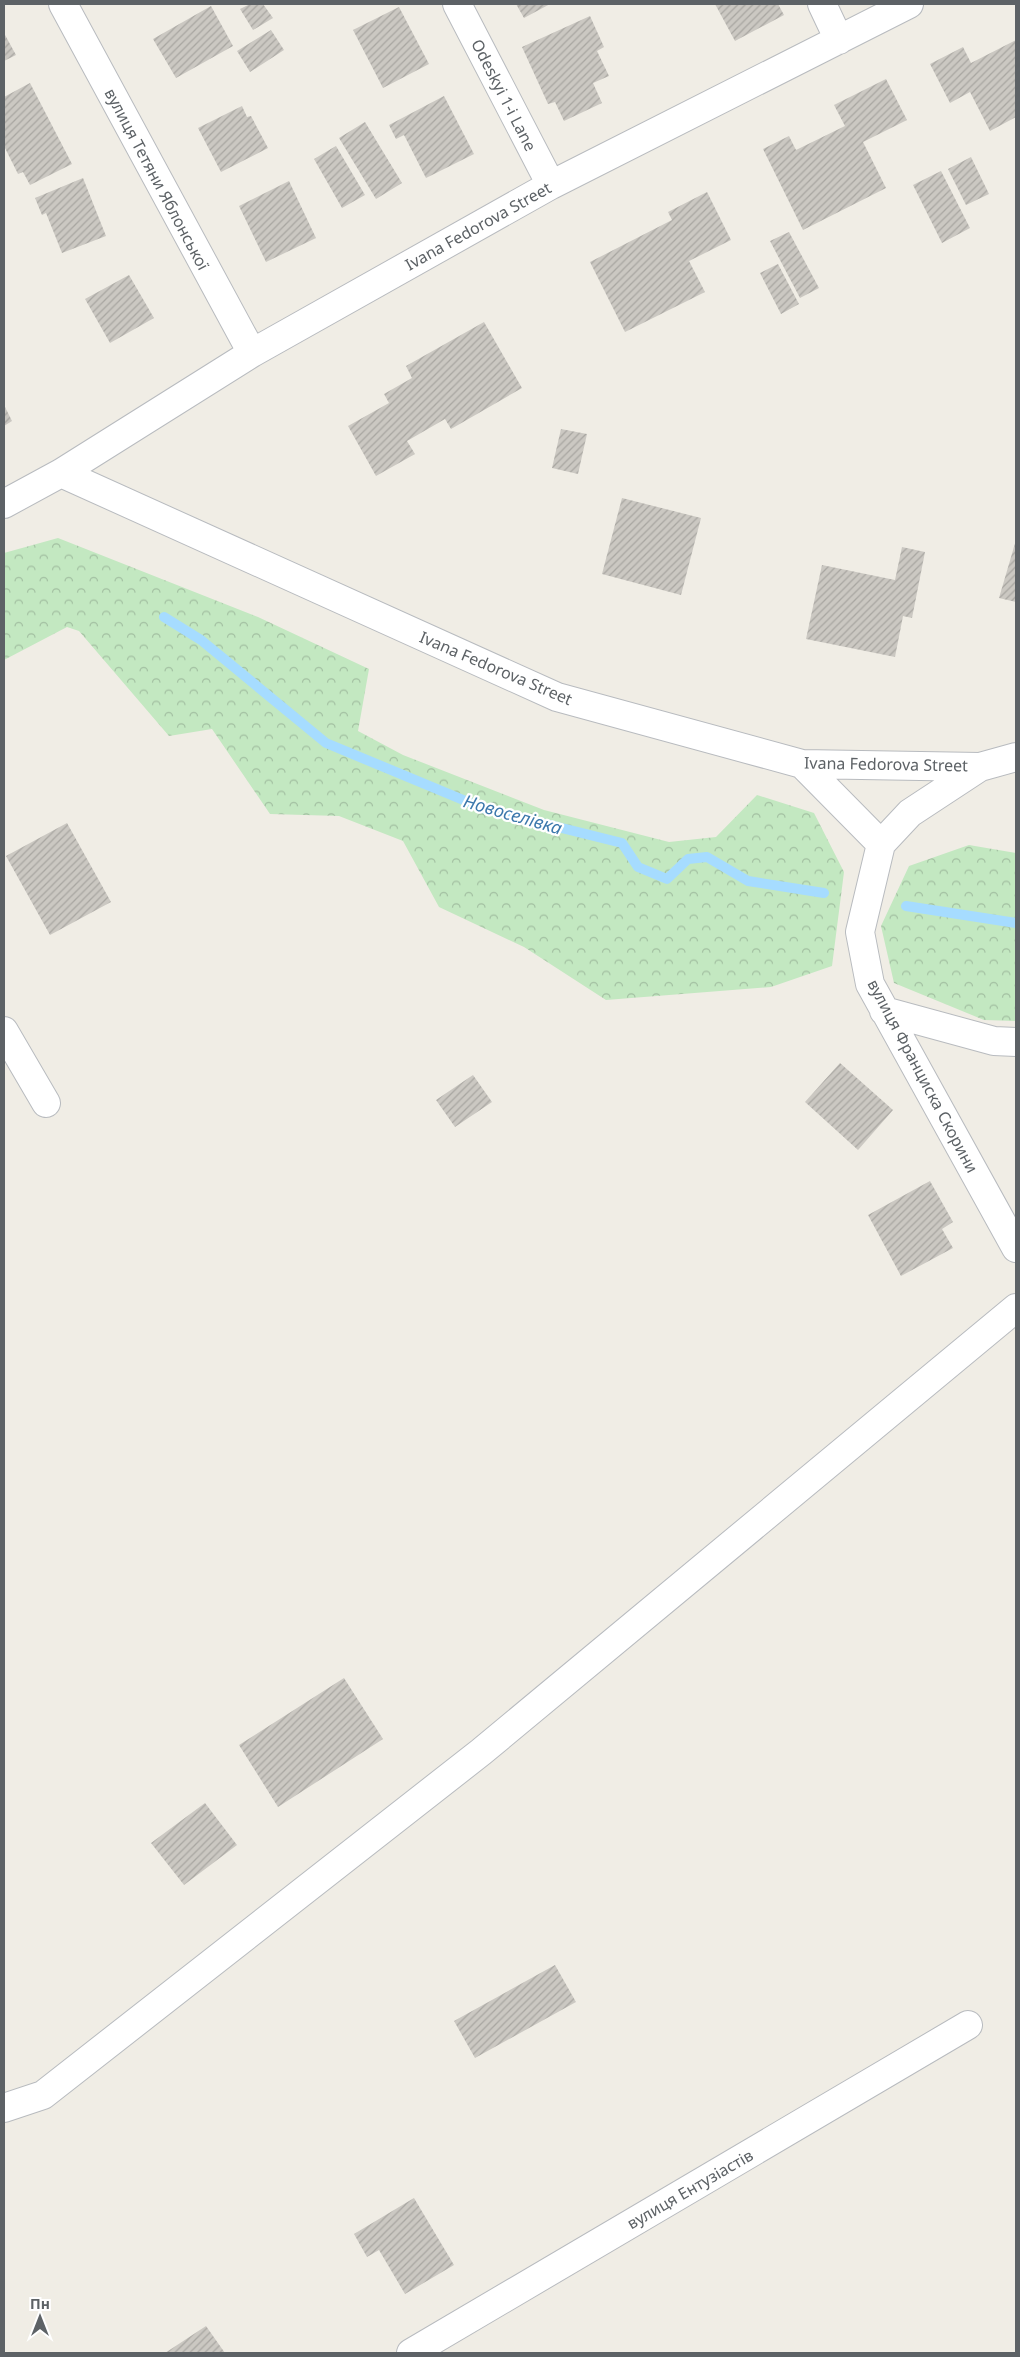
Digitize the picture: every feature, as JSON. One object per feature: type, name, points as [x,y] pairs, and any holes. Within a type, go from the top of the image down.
[{"type":"street","name":"вулиця Тетяни Яблонської","points":[[63,4],[252,353]]},
{"type":"street","name":"Odeskyi 1-i Lane","points":[[457,4],[551,186]]},
{"type":"street","points":[[822,4],[839,40]]},
{"type":"street","name":"Ivana Fedorova Street","points":[[4,504],[61,473],[252,353],[551,186],[909,4]]},
{"type":"street","name":"Ivana Fedorova Street","points":[[61,473],[557,697],[802,764],[980,767],[1016,757]]},
{"type":"street","points":[[802,764],[881,844]]},
{"type":"street","name":"вулиця Франциска Скорини","points":[[980,767],[910,813],[881,844],[860,932],[870,984],[1016,1248]]},
{"type":"street","points":[[884,1011],[994,1041],[1016,1042]]},
{"type":"street","points":[[4,1031],[46,1103]]},
{"type":"street","points":[[4,2108],[43,2095],[481,1752],[1016,1308]]},
{"type":"street","name":"вулиця Ентузіастів","points":[[411,2353],[968,2025]]},
{"type":"green space","points":[[58,538],[258,617],[369,669],[358,731],[403,755],[544,810],[669,842],[716,837],[757,795],[814,813],[844,872],[832,966],[771,987],[606,1000],[524,947],[439,907],[403,841],[339,816],[270,814],[212,729],[169,736],[79,631],[67,627],[4,660],[4,553]]},
{"type":"green space","points":[[969,845],[1016,853],[1016,1021],[984,1020],[894,983],[881,926],[909,866]]},
{"type":"building","points":[[250,4],[263,4],[273,18],[253,30],[240,9]]},
{"type":"building","points":[[516,4],[550,4],[524,18]]},
{"type":"building","points":[[715,4],[778,4],[784,15],[735,41]]},
{"type":"building","points":[[211,6],[233,46],[176,78],[153,39]]},
{"type":"building","points":[[399,7],[429,64],[383,88],[353,30]]},
{"type":"building","points":[[590,16],[604,47],[597,51],[609,76],[593,83],[602,103],[564,121],[555,102],[548,104],[522,47]]},
{"type":"building","points":[[271,30],[284,50],[250,72],[237,51]]},
{"type":"building","points":[[4,33],[16,55],[4,61]]},
{"type":"building","points":[[1016,40],[1016,117],[990,131],[970,92],[950,103],[930,64],[963,47],[971,63]]},
{"type":"building","points":[[886,79],[907,120],[863,142],[886,188],[803,230],[763,149],[789,136],[796,150],[845,126],[834,105]]},
{"type":"building","points":[[30,83],[72,164],[30,185],[23,172],[18,174],[4,146],[4,97]]},
{"type":"building","points":[[444,96],[474,154],[426,178],[404,135],[396,139],[389,125]]},
{"type":"building","points":[[242,106],[247,117],[251,116],[268,148],[221,172],[198,128]]},
{"type":"building","points":[[365,122],[402,183],[376,199],[339,138]]},
{"type":"building","points":[[336,146],[365,195],[342,208],[314,159]]},
{"type":"building","points":[[971,157],[989,194],[966,205],[948,169]]},
{"type":"building","points":[[941,171],[970,228],[942,243],[913,185]]},
{"type":"building","points":[[83,178],[106,236],[62,253],[46,213],[42,215],[35,198]]},
{"type":"building","points":[[289,181],[316,238],[266,262],[239,206]]},
{"type":"building","points":[[707,192],[731,240],[689,261],[705,292],[625,332],[590,262],[672,220],[668,212]]},
{"type":"building","points":[[789,232],[819,288],[800,298],[770,241]]},
{"type":"building","points":[[778,264],[799,304],[781,314],[760,273]]},
{"type":"building","points":[[129,275],[154,318],[110,343],[85,299]]},
{"type":"building","points":[[484,322],[522,388],[451,429],[445,419],[407,441],[415,454],[376,476],[348,426],[389,403],[384,394],[412,378],[406,366]]},
{"type":"building","points":[[4,405],[12,421],[4,426]]},
{"type":"building","points":[[561,429],[587,434],[578,474],[552,468]]},
{"type":"building","points":[[622,498],[701,518],[681,595],[602,574]]},
{"type":"building","points":[[1016,540],[1016,602],[999,598]]},
{"type":"building","points":[[902,547],[925,552],[912,618],[903,616],[895,657],[806,639],[822,565],[895,580]]},
{"type":"building","points":[[67,823],[111,902],[50,935],[6,856]]},
{"type":"building","points":[[840,1063],[893,1110],[858,1150],[805,1102]]},
{"type":"building","points":[[473,1075],[492,1102],[455,1127],[436,1100]]},
{"type":"building","points":[[930,1181],[953,1222],[942,1229],[953,1248],[901,1276],[868,1215]]},
{"type":"building","points":[[344,1678],[383,1739],[278,1807],[239,1745]]},
{"type":"building","points":[[205,1803],[237,1845],[184,1885],[151,1843]]},
{"type":"building","points":[[555,1965],[576,2002],[475,2058],[454,2021]]},
{"type":"building","points":[[414,2198],[454,2265],[405,2294],[379,2250],[367,2257],[354,2234]]},
{"type":"building","points":[[206,2326],[225,2353],[165,2353]]},
{"type":"waterway","name":"Новоселівка","points":[[164,617],[201,640],[326,743],[485,809],[622,843],[638,867],[667,879],[688,859],[707,857],[748,881],[824,893]]},
{"type":"waterway","name":"Новоселівка","points":[[906,906],[1016,923]]}]
